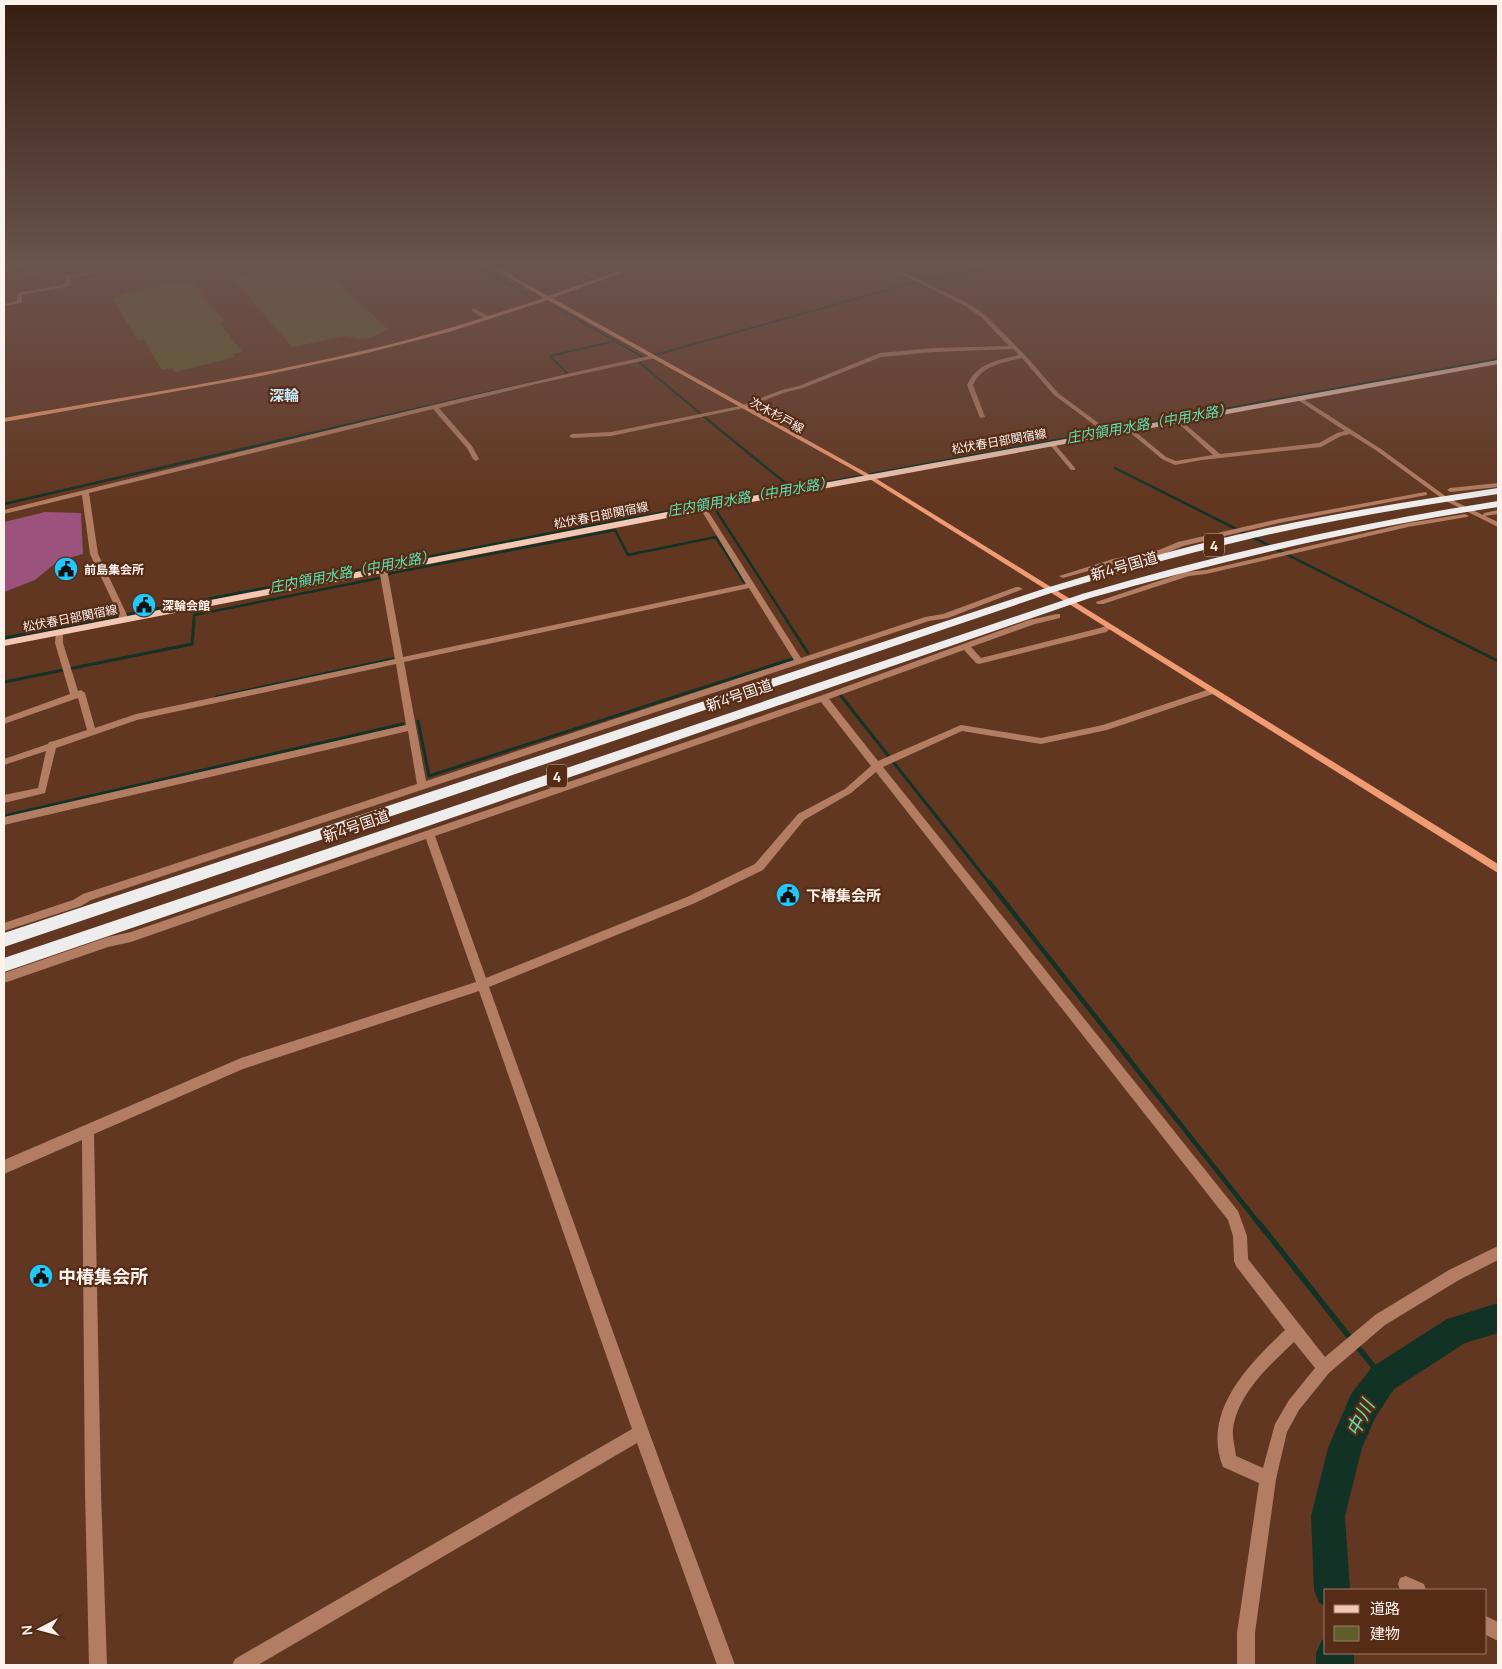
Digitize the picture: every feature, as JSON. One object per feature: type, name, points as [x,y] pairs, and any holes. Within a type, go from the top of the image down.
[{"type":"highway","name":"新4号国道","points":[[4,940],[43,921],[960,615],[1050,590],[1150,557],[1378,507],[1448,494],[1498,491]]},
{"type":"highway","name":"新4号国道","points":[[4,966],[86,943],[446,821],[1017,623],[1068,601],[1303,539],[1465,513],[1498,504]]},
{"type":"main road","name":"松伏春日部関宿線","points":[[4,644],[704,508],[1498,362]]},
{"type":"street","points":[[4,420],[315,364],[396,345]]},
{"type":"street","name":"次木杉戸線","points":[[630,345],[870,477],[1498,869]]},
{"type":"street","points":[[572,436],[611,434],[742,407],[784,390],[802,387],[880,355],[934,350],[1014,347],[1056,394],[1110,434]]},
{"type":"street","points":[[982,418],[970,385],[972,380],[980,369],[1023,356]]},
{"type":"street","points":[[4,512],[536,382],[653,358]]},
{"type":"street","points":[[1300,399],[1448,494],[1465,513],[1498,525]]},
{"type":"street","points":[[435,407],[470,447],[476,459]]},
{"type":"street","points":[[1179,421],[1219,457]]},
{"type":"street","points":[[1130,430],[1164,458],[1175,464],[1321,445],[1339,434],[1351,432]]},
{"type":"street","points":[[1052,444],[1072,469]]},
{"type":"street","points":[[1448,494],[1498,485]]},
{"type":"street","points":[[86,492],[94,554],[123,615],[122,620]]},
{"type":"street","points":[[1378,507],[1394,499],[1425,494]]},
{"type":"street","points":[[704,508],[799,662]]},
{"type":"street","points":[[1486,514],[1498,512]]},
{"type":"street","points":[[1063,576],[1116,561],[1150,557]]},
{"type":"street","points":[[383,570],[422,786]]},
{"type":"street","points":[[1100,602],[1175,574]]},
{"type":"street","points":[[4,762],[136,716],[752,585]]},
{"type":"street","points":[[4,927],[43,921],[87,897],[928,619],[960,615],[1019,589]]},
{"type":"street","points":[[4,978],[86,943],[131,937],[429,834],[446,821],[823,698],[966,647],[1017,623],[1057,616]]},
{"type":"street","points":[[966,647],[979,661],[1103,630],[1109,626]]},
{"type":"street","points":[[59,633],[59,644],[74,696]]},
{"type":"street","points":[[4,1167],[241,1064],[482,985],[691,900],[759,867],[801,817],[848,791],[878,766],[961,728],[1041,742],[1104,728],[1213,691]]},
{"type":"street","points":[[4,721],[81,693],[92,732]]},
{"type":"street","points":[[823,698],[1233,1216],[1240,1236],[1241,1261],[1294,1332],[1324,1368]]},
{"type":"street","points":[[4,821],[410,727]]},
{"type":"street","points":[[4,799],[42,791],[52,744]]},
{"type":"street","points":[[429,834],[641,1432],[726,1665]]},
{"type":"street","points":[[88,1131],[93,1492],[98,1665]]},
{"type":"street","points":[[1246,1665],[1246,1633],[1268,1479],[1280,1429],[1294,1405],[1324,1368],[1380,1320],[1403,1304],[1497,1253]]},
{"type":"street","points":[[1268,1479],[1229,1461],[1226,1429],[1231,1407],[1258,1368],[1294,1332]]},
{"type":"street","points":[[241,1665],[641,1432]]},
{"type":"street","points":[[1487,1626],[1498,1632]]},
{"type":"shaded area","points":[[45,512],[81,513],[83,554],[58,561],[35,580],[4,592],[4,522]]},
{"type":"building","points":[[147,345],[237,345],[242,352],[232,354],[235,357],[175,372],[172,368],[162,370]]},
{"type":"waterway","points":[[565,375],[568,374],[550,356],[598,345]]},
{"type":"waterway","points":[[621,345],[644,358],[691,345]]},
{"type":"waterway","name":"庄内領用水路（中用水路）","points":[[1158,421],[1498,359]]},
{"type":"waterway","points":[[640,363],[701,414]]},
{"type":"waterway","points":[[362,421],[551,378]]},
{"type":"waterway","points":[[703,416],[710,421]]},
{"type":"waterway","points":[[4,504],[368,420]]},
{"type":"waterway","points":[[708,420],[789,486]]},
{"type":"waterway","name":"庄内領用水路（中用水路）","points":[[87,622],[562,531],[1165,420]]},
{"type":"waterway","points":[[1115,468],[1421,622]]},
{"type":"waterway","points":[[717,512],[788,622]]},
{"type":"waterway","points":[[194,621],[194,615],[380,578],[392,573],[615,530],[628,555],[716,537],[744,582]]},
{"type":"waterway","name":"庄内領用水路（中用水路）","points":[[4,638],[94,621]]},
{"type":"waterway","points":[[4,682],[192,644],[194,621]]},
{"type":"waterway","points":[[787,621],[808,653]]},
{"type":"waterway","points":[[1418,621],[1498,661]]},
{"type":"waterway","points":[[216,697],[393,659]]},
{"type":"waterway","points":[[418,721],[429,776],[792,659]]},
{"type":"waterway","points":[[841,696],[990,884]]},
{"type":"waterway","points":[[4,816],[403,724]]},
{"type":"waterway","points":[[989,882],[1260,1225]]},
{"type":"waterway","points":[[1259,1223],[1351,1339]]},
{"type":"waterway","name":"中川","points":[[1332,1589],[1328,1516],[1345,1448],[1363,1406],[1383,1378],[1458,1330],[1498,1318]]},
{"type":"waterway","points":[[1356,1345],[1383,1378]]},
{"type":"waterway","name":"中川","points":[[1335,1654],[1335,1665]]},
{"type":"place","name":"前島集会所","points":[[66,569]]},
{"type":"place","name":"深輪会館","points":[[144,605]]},
{"type":"place","name":"下椿集会所","points":[[788,895]]},
{"type":"place","name":"中椿集会所","points":[[41,1276]]},
{"type":"district","name":"深輪","points":[[284,395]]}]
